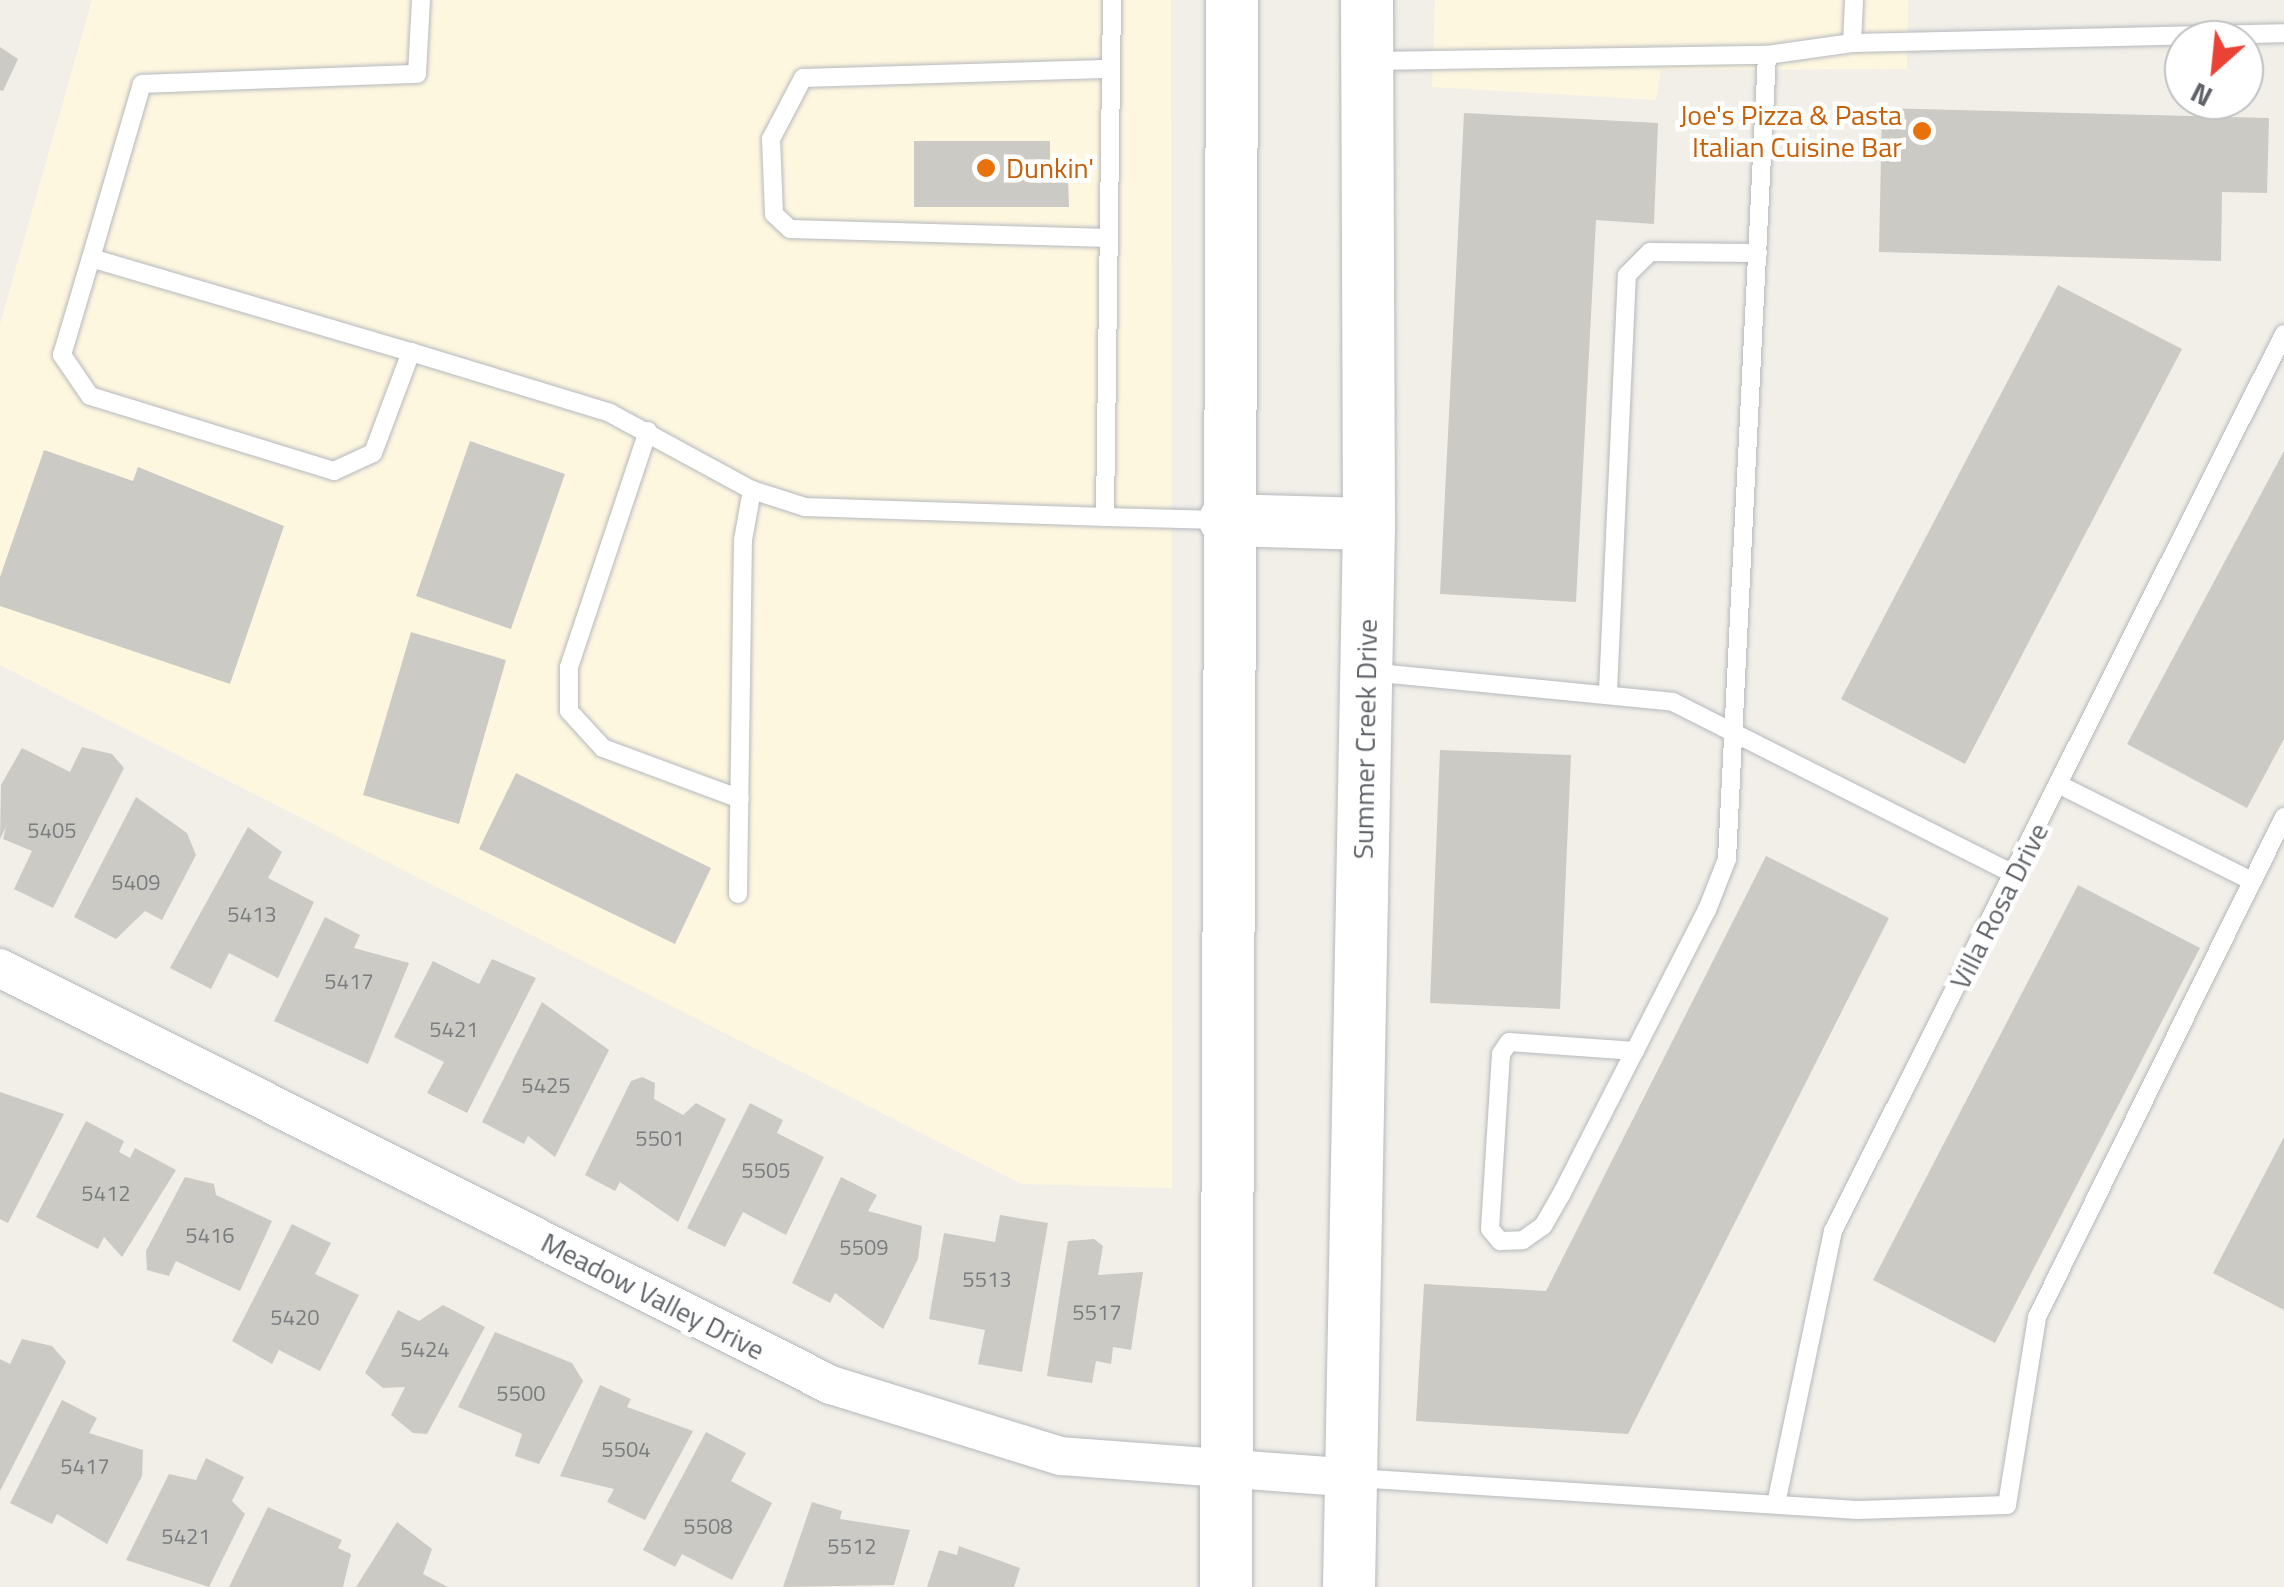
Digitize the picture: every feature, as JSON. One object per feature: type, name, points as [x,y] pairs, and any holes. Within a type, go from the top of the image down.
[{"type":"main road","points":[[1226,1587],[1233,1470],[1225,520],[1232,0]]},
{"type":"main road","name":"Summer Creek Drive","points":[[1350,1587],[1369,524],[1367,0]]},
{"type":"main road","points":[[1225,520],[1369,524]]},
{"type":"street","name":"Meadow Valley Drive","points":[[0,968],[831,1385],[1061,1456],[1352,1478]]},
{"type":"lane","points":[[411,352],[373,453],[334,471],[90,396],[62,355],[142,84],[418,74],[421,0]]},
{"type":"lane","points":[[1105,517],[1112,0]]},
{"type":"lane","points":[[1852,43],[1854,0]]},
{"type":"lane","points":[[1367,61],[1767,55],[1852,43],[2284,34]]},
{"type":"lane","points":[[1635,1050],[1509,1042],[1501,1054],[1490,1229],[1500,1241],[1524,1240],[1543,1226],[1635,1050],[1727,859],[1767,55]]},
{"type":"lane","points":[[1109,238],[790,230],[774,214],[770,158],[802,78],[1112,70]]},
{"type":"lane","points":[[1608,691],[1626,275],[1650,252],[1758,254]]},
{"type":"lane","points":[[91,258],[411,352],[648,431],[752,490],[805,508],[1225,520]]},
{"type":"lane","name":"Villa Rosa Drive","points":[[1777,1500],[1833,1231],[2284,334]]},
{"type":"lane","points":[[648,431],[569,667],[569,711],[603,748],[740,799]]},
{"type":"lane","points":[[738,894],[742,540],[752,490]]},
{"type":"lane","points":[[1366,672],[1608,691],[1673,702],[1735,728],[2015,875]]},
{"type":"lane","points":[[2060,785],[2252,881]]},
{"type":"lane","points":[[1352,1478],[1777,1500],[1858,1510],[2006,1505],[2037,1318],[2284,817]]},
{"type":"shaded area","points":[[92,0],[1171,0],[1172,1188],[1022,1184],[0,665],[0,324]]},
{"type":"shaded area","points":[[1435,0],[1908,0],[1907,69],[1661,70],[1656,100],[1432,87]]},
{"type":"building","points":[[0,47],[18,59],[3,91],[0,90]]},
{"type":"building","points":[[1882,108],[2164,115],[2164,120],[2269,118],[2267,193],[2222,192],[2221,261],[1879,252]]},
{"type":"building","points":[[1464,113],[1658,123],[1654,224],[1596,220],[1576,602],[1440,594]]},
{"type":"building","points":[[914,141],[1050,141],[1050,175],[1068,175],[1069,207],[914,207]]},
{"type":"building","points":[[2058,285],[2182,349],[1965,764],[1841,699]]},
{"type":"building","points":[[470,441],[565,474],[511,629],[416,596]]},
{"type":"building","points":[[44,450],[133,481],[138,467],[284,526],[230,684],[0,606],[0,577]]},
{"type":"building","points":[[2284,451],[2284,739],[2247,808],[2127,744]]},
{"type":"building","points":[[411,632],[506,660],[459,824],[363,795]]},
{"type":"building","points":[[82,747],[112,754],[124,768],[53,908],[14,889],[32,851],[3,839],[6,827],[0,839],[1,785],[22,748],[70,772]]},
{"type":"building","points":[[1440,750],[1571,755],[1560,1009],[1430,1003]]},
{"type":"building","points":[[516,773],[711,868],[675,944],[479,849]]},
{"type":"building","points":[[136,797],[187,833],[196,855],[162,920],[145,911],[116,939],[74,917]]},
{"type":"building","points":[[248,827],[282,852],[268,878],[314,902],[278,978],[229,953],[211,989],[170,968]]},
{"type":"building","points":[[1766,856],[1889,918],[1628,1434],[1416,1421],[1424,1284],[1546,1291]]},
{"type":"building","points":[[2078,885],[2200,948],[1995,1343],[1873,1280]]},
{"type":"building","points":[[325,917],[360,935],[354,948],[409,963],[368,1064],[274,1021]]},
{"type":"building","points":[[492,959],[536,978],[467,1113],[427,1093],[444,1062],[394,1037],[433,961],[479,984]]},
{"type":"building","points":[[542,1002],[609,1050],[555,1157],[528,1136],[524,1144],[482,1122]]},
{"type":"building","points":[[642,1077],[655,1083],[654,1099],[683,1115],[696,1103],[726,1119],[678,1222],[620,1182],[615,1191],[585,1175],[631,1081]]},
{"type":"building","points":[[0,1092],[64,1114],[8,1223],[0,1219]]},
{"type":"building","points":[[750,1103],[783,1120],[777,1133],[824,1157],[786,1235],[743,1212],[725,1247],[687,1228]]},
{"type":"building","points":[[86,1121],[124,1141],[119,1152],[130,1158],[135,1148],[176,1170],[122,1257],[104,1237],[98,1249],[36,1217]]},
{"type":"building","points":[[2284,1137],[2284,1310],[2213,1273]]},
{"type":"building","points":[[185,1177],[214,1184],[216,1195],[272,1221],[240,1291],[176,1261],[169,1276],[147,1270],[146,1251]]},
{"type":"building","points":[[841,1177],[877,1195],[868,1211],[922,1226],[918,1259],[883,1329],[835,1293],[830,1303],[792,1283]]},
{"type":"building","points":[[1000,1215],[1048,1223],[1022,1372],[978,1364],[985,1330],[929,1319],[944,1233],[995,1242]]},
{"type":"building","points":[[292,1224],[331,1243],[315,1274],[359,1295],[320,1371],[279,1350],[272,1364],[232,1341]]},
{"type":"building","points":[[1094,1239],[1103,1246],[1098,1275],[1143,1272],[1131,1350],[1113,1347],[1111,1364],[1096,1361],[1092,1383],[1047,1376],[1068,1241]]},
{"type":"building","points":[[443,1305],[485,1327],[427,1434],[413,1433],[391,1415],[405,1387],[383,1388],[365,1373],[398,1310],[419,1321]]},
{"type":"building","points":[[495,1332],[572,1363],[583,1381],[539,1464],[515,1456],[522,1434],[458,1407]]},
{"type":"building","points":[[22,1339],[52,1346],[66,1362],[0,1491],[0,1359],[10,1364]]},
{"type":"building","points":[[600,1385],[631,1399],[627,1407],[693,1431],[645,1520],[607,1502],[614,1489],[560,1476]]},
{"type":"building","points":[[62,1400],[97,1418],[89,1433],[143,1450],[142,1476],[107,1544],[57,1514],[52,1524],[10,1503]]},
{"type":"building","points":[[706,1432],[746,1453],[731,1481],[772,1503],[732,1580],[682,1554],[675,1567],[643,1550]]},
{"type":"building","points":[[206,1458],[244,1477],[232,1501],[245,1514],[209,1587],[126,1560],[169,1474],[196,1480]]},
{"type":"building","points":[[812,1502],[842,1511],[840,1519],[910,1530],[894,1585],[783,1587]]},
{"type":"building","points":[[268,1507],[342,1540],[338,1548],[351,1554],[343,1587],[229,1587]]},
{"type":"building","points":[[397,1522],[432,1549],[423,1574],[448,1587],[356,1587]]},
{"type":"building","points":[[959,1546],[1020,1568],[1014,1587],[927,1587],[939,1550],[957,1555]]},
{"type":"place","name":"Joe's Pizza & Pasta Italian Cuisine Bar","points":[[1922,131]]},
{"type":"place","name":"Dunkin'","points":[[986,168]]}]
